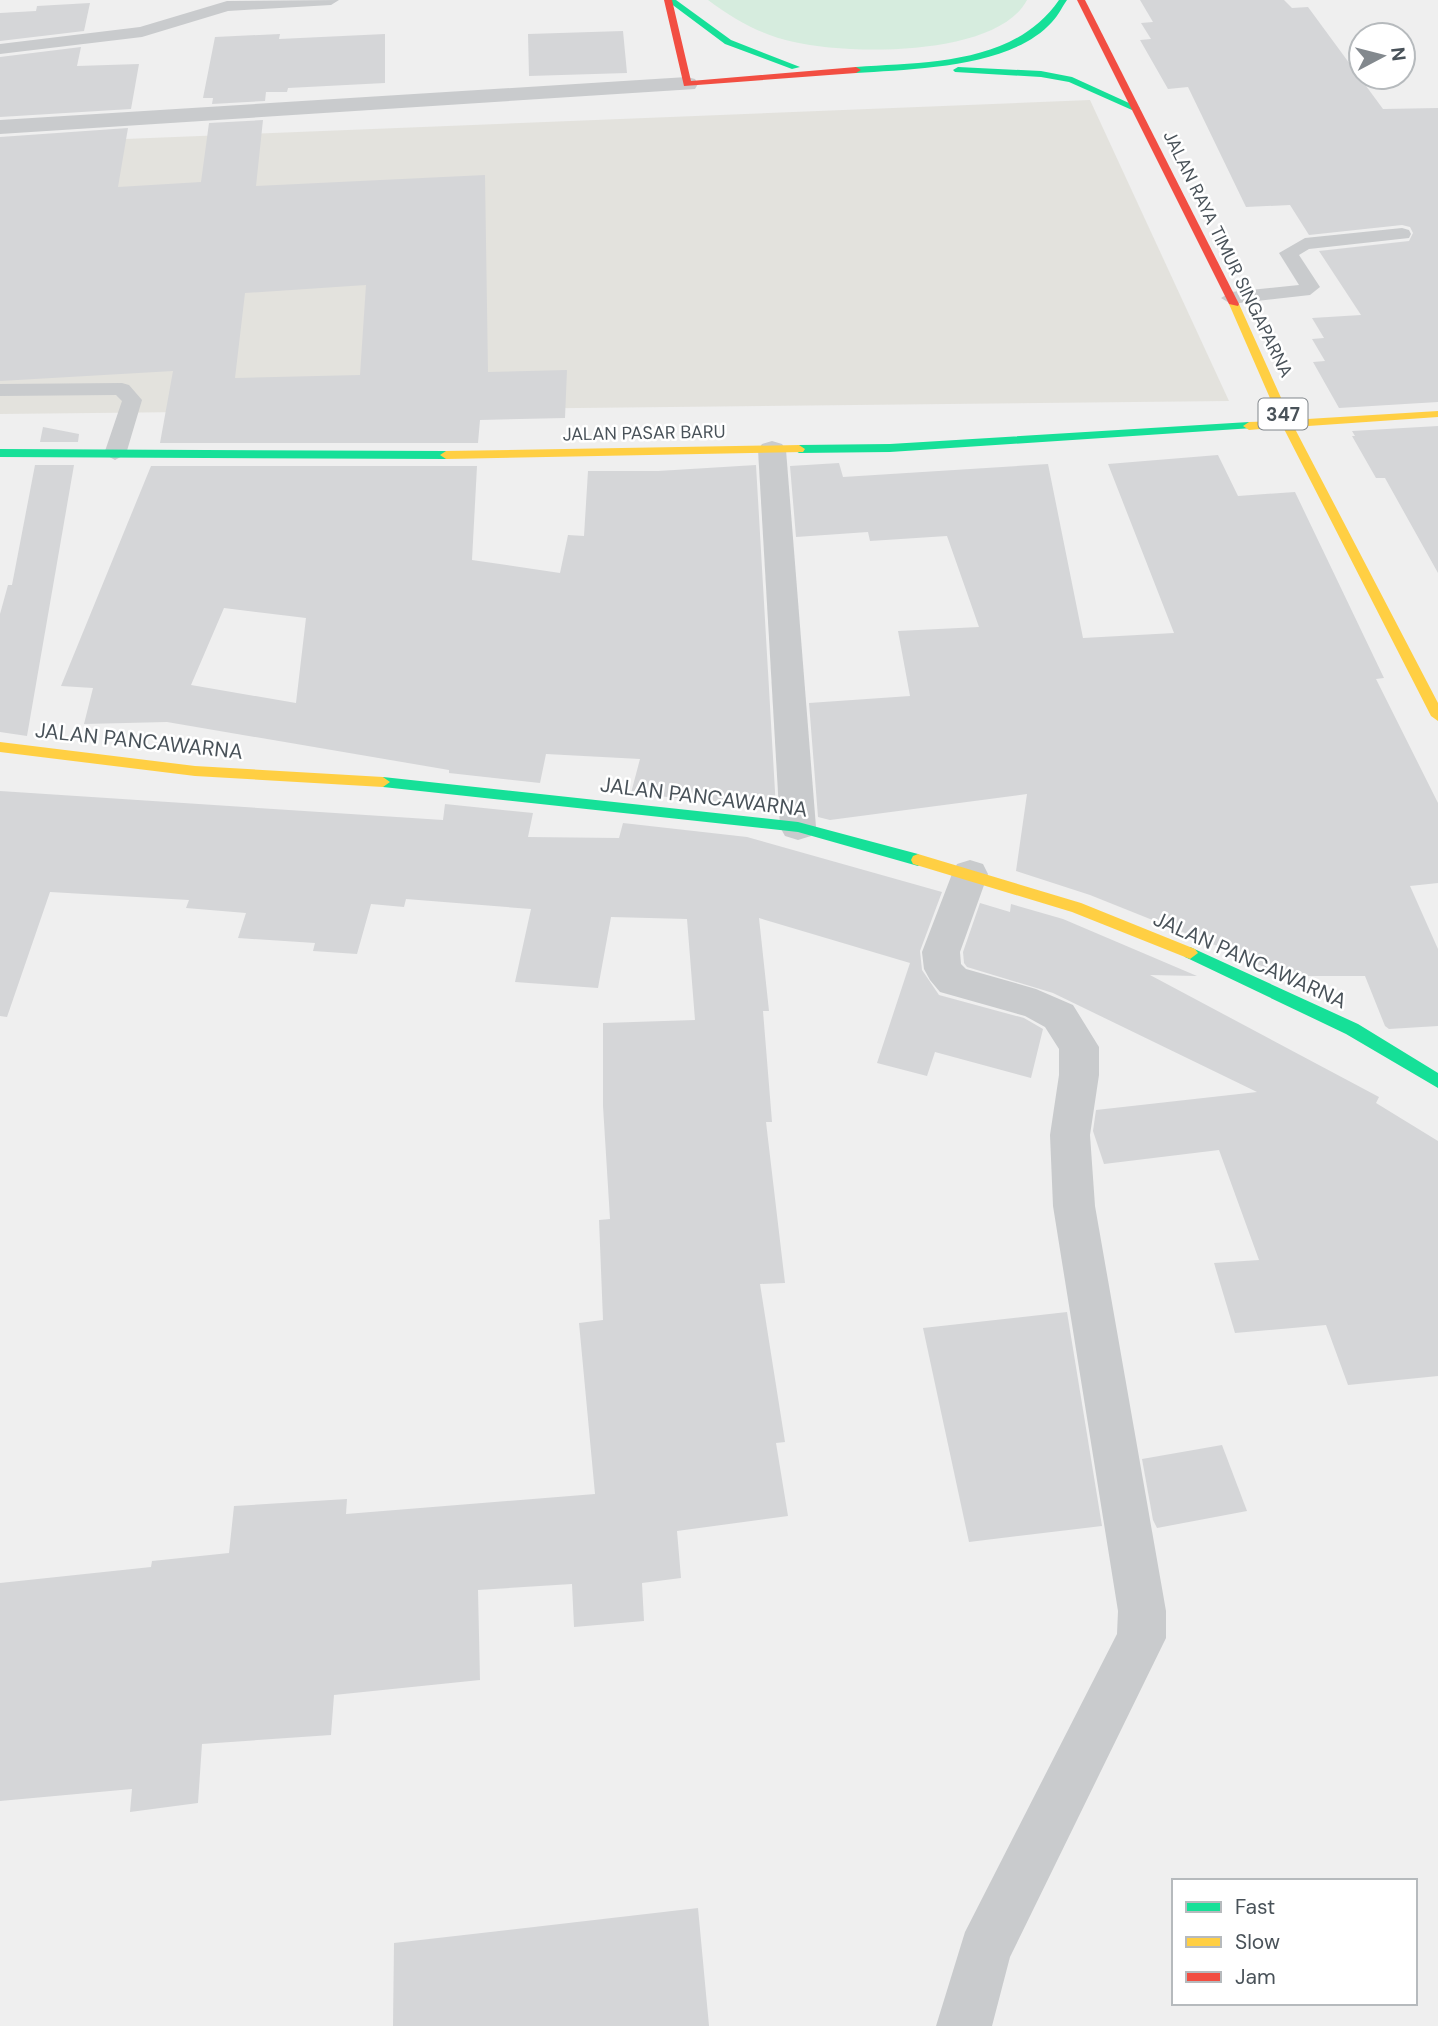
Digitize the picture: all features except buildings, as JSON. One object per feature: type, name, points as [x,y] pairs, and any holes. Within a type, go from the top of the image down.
[{"type":"main road","points":[[669,0],[705,31],[754,56],[821,73]]},
{"type":"main road","points":[[669,0],[687,84],[956,62],[1020,42],[1055,18],[1063,0]]},
{"type":"main road","name":"JALAN RAYA TIMUR SINGAPARNA","points":[[1081,0],[1231,298],[1288,426],[1438,716]]},
{"type":"main road","points":[[877,69],[1041,74],[1072,80],[1135,108]]},
{"type":"main road","name":"JALAN PASAR BARU","points":[[0,453],[400,456],[890,448],[1288,426],[1438,414]]},
{"type":"main road","name":"JALAN PANCAWARNA","points":[[0,747],[195,771],[401,783],[798,827],[970,874],[1076,907],[1211,962],[1352,1029],[1438,1081]]},
{"type":"street","points":[[0,127],[687,84]]},
{"type":"street","points":[[772,450],[798,827]]},
{"type":"street","points":[[964,2026],[984,1951],[1141,1638],[1143,1611],[1073,1206],[1070,1135],[1079,1075],[1079,1047],[1059,1016],[1036,1004],[953,981],[943,969],[942,952],[970,874]]},
{"type":"lane","points":[[0,49],[142,32],[227,3],[331,0]]},
{"type":"lane","points":[[1231,298],[1303,291],[1310,287],[1288,253],[1305,244],[1402,234]]},
{"type":"lane","points":[[0,390],[122,389],[132,400],[115,454]]},
{"type":"shaded area","points":[[1090,100],[1229,401],[0,414],[0,144]]},
{"type":"green space","points":[[708,0],[1027,0],[1011,19],[986,32],[955,42],[920,47],[849,49],[794,42],[770,35],[749,26]]},
{"type":"traffic: fast","points":[[670,0],[728,42],[795,67]]},
{"type":"traffic: fast","points":[[856,70],[941,63],[972,58],[1001,49],[1027,38],[1048,21],[1063,0]]},
{"type":"traffic: fast","points":[[958,70],[1041,74],[1072,80],[1135,108]]},
{"type":"traffic: fast","points":[[799,449],[890,448],[1249,426]]},
{"type":"traffic: fast","points":[[0,453],[446,455]]},
{"type":"traffic: fast","points":[[383,782],[798,827],[918,860]]},
{"type":"traffic: fast","points":[[1190,953],[1352,1029],[1438,1081]]},
{"type":"traffic: slow","points":[[1234,304],[1288,426],[1438,716]]},
{"type":"traffic: slow","points":[[1249,426],[1438,414]]},
{"type":"traffic: slow","points":[[446,455],[799,449]]},
{"type":"traffic: slow","points":[[0,747],[195,771],[383,782]]},
{"type":"traffic: slow","points":[[918,860],[1076,907],[1190,953]]},
{"type":"traffic: jam","points":[[668,0],[687,84],[856,70]]},
{"type":"traffic: jam","points":[[1081,0],[1234,304]]}]
